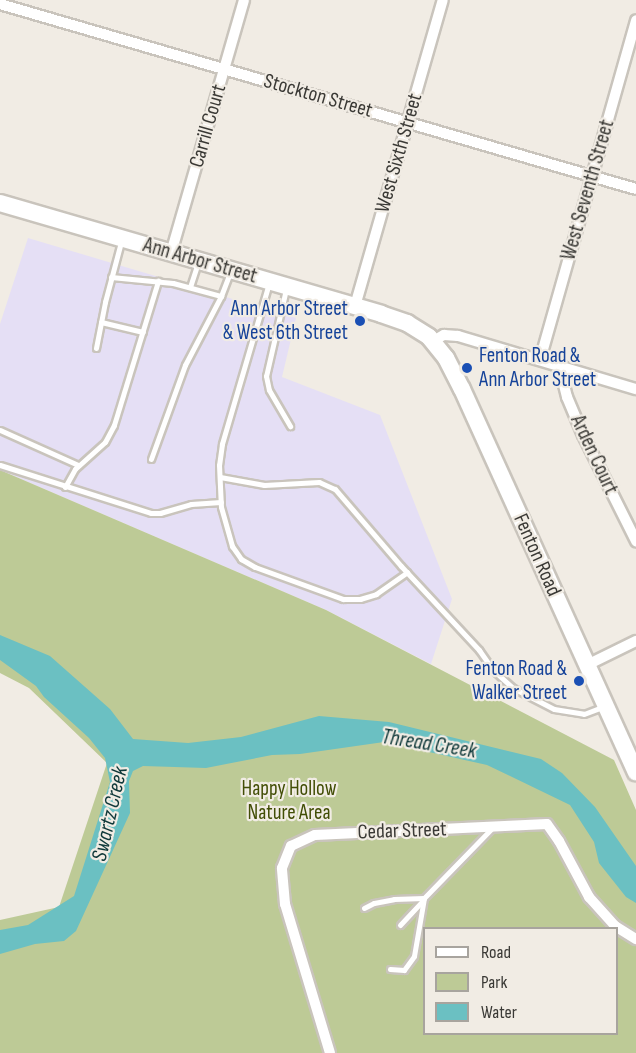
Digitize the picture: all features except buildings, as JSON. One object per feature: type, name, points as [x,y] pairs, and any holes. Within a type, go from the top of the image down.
[{"type":"street","name":"Carrill Court","points":[[171,253],[244,0]]},
{"type":"street","name":"West Sixth Street","points":[[355,306],[443,0]]},
{"type":"street","name":"Stockton Street","points":[[0,4],[636,189]]},
{"type":"street","name":"West Seventh Street","points":[[540,360],[636,20]]},
{"type":"street","name":"Ann Arbor Street","points":[[0,203],[355,306],[407,323],[433,341]]},
{"type":"street","points":[[433,341],[440,336],[453,335],[636,389]]},
{"type":"street","name":"Fenton Road","points":[[433,341],[462,389],[636,772]]},
{"type":"street","name":"Arden Court","points":[[562,366],[561,377],[567,397],[583,435],[636,541]]},
{"type":"street","points":[[587,665],[636,641]]},
{"type":"street","name":"Cedar Street","points":[[330,1053],[285,904],[282,868],[291,846],[315,836],[547,824],[590,897],[617,927]]},
{"type":"street","name":"Cedar Street","points":[[618,928],[636,939]]},
{"type":"lane","points":[[96,348],[111,277],[122,239]]},
{"type":"lane","points":[[190,287],[199,261]]},
{"type":"lane","points":[[151,459],[184,365],[221,296],[231,270]]},
{"type":"lane","points":[[111,277],[158,281],[221,296]]},
{"type":"lane","points":[[66,487],[78,465],[108,436],[158,281]]},
{"type":"lane","points":[[270,281],[224,430],[220,502],[228,538],[241,559],[255,567],[343,599],[360,599],[384,590],[406,572]]},
{"type":"lane","points":[[287,286],[266,376],[269,390],[290,426]]},
{"type":"lane","points":[[101,322],[143,332]]},
{"type":"lane","points":[[0,430],[78,465]]},
{"type":"lane","points":[[0,465],[151,513],[160,513],[191,504],[220,502]]},
{"type":"lane","points":[[220,477],[264,485],[312,482],[329,485],[347,500],[406,572],[479,650],[493,670],[520,692],[554,709],[584,714],[606,706]]},
{"type":"lane","points":[[400,925],[492,828]]},
{"type":"lane","points":[[364,908],[374,903],[394,899],[424,898]]},
{"type":"lane","points":[[390,969],[404,970],[414,956],[424,898]]},
{"type":"shaded area","points":[[28,238],[296,318],[282,377],[380,415],[452,599],[431,664],[326,610],[0,470],[0,324]]},
{"type":"green space","name":"Happy Hollow Nature Area","points":[[0,470],[326,610],[614,760],[636,810],[636,1053],[0,1053],[0,920],[59,907],[107,763],[29,688],[0,673]]},
{"type":"water","points":[[0,635],[50,656],[110,709],[133,739],[188,743],[241,737],[319,716],[389,722],[541,759],[562,773],[595,807],[636,866],[636,903],[626,897],[599,863],[594,842],[570,805],[487,765],[407,747],[398,740],[300,754],[272,755],[206,768],[143,766],[133,771],[129,781],[130,813],[76,931],[64,941],[35,944],[0,954],[0,930],[28,925],[74,896],[110,782],[105,758],[89,738],[44,697],[36,686],[0,660]]},
{"type":"place","name":"Ann Arbor Street & West 6th Street","points":[[360,321]]},
{"type":"place","name":"Fenton Road & Ann Arbor Street","points":[[467,368]]},
{"type":"place","name":"Fenton Road & Walker Street","points":[[579,681]]},
{"type":"water label","name":"Thread Creek","points":[[429,744]]},
{"type":"water label","name":"Swartz Creek","points":[[110,814]]}]
